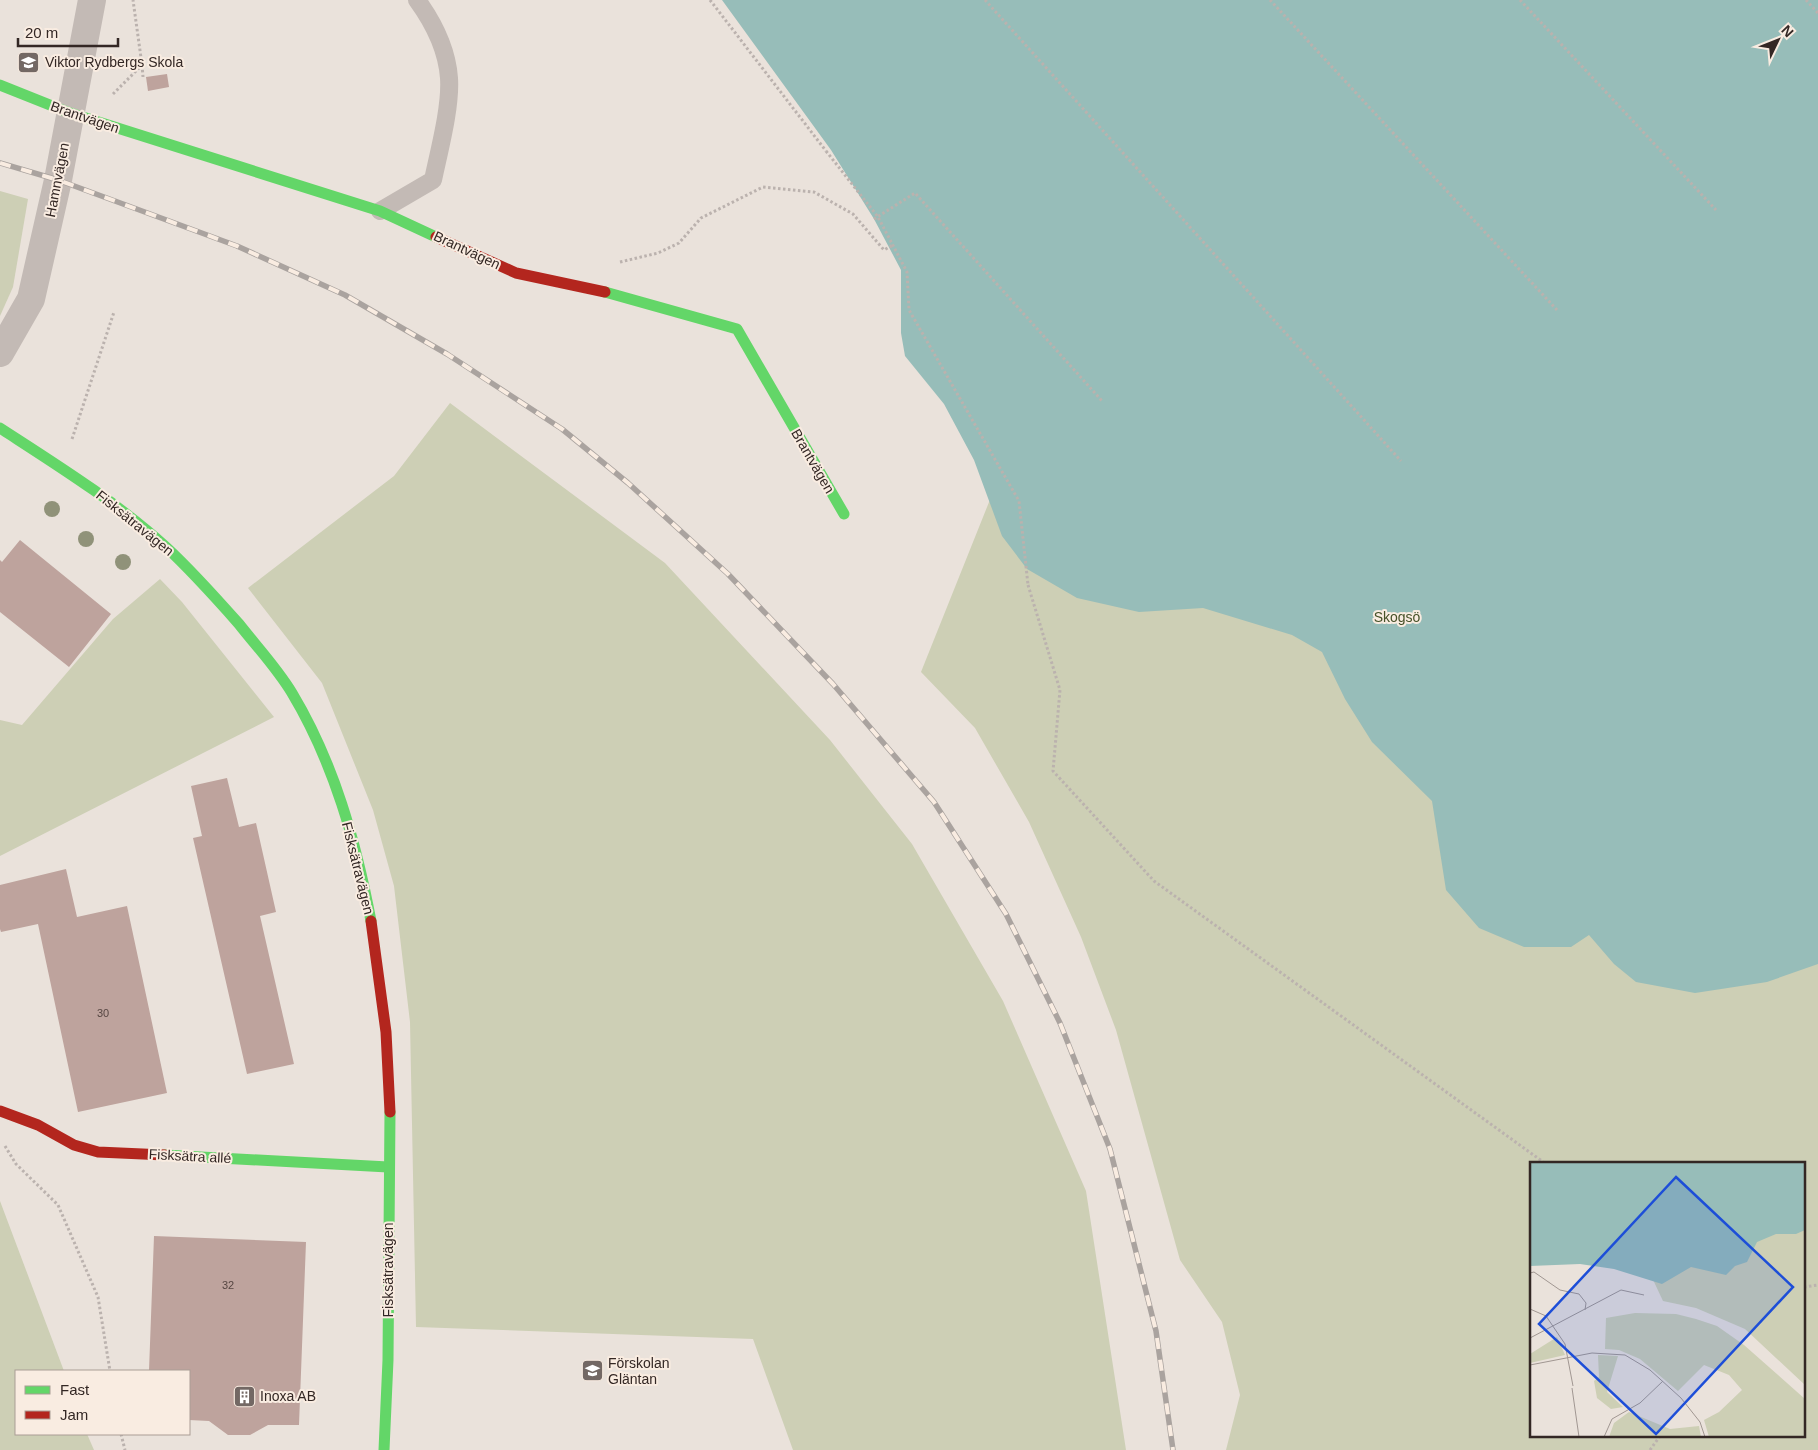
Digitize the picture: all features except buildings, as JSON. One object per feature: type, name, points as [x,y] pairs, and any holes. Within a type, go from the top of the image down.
[{"type":"street","name":"Hamnvägen","points":[[0,354],[31,298],[58,180],[92,0]]},
{"type":"street","name":"Brantvägen","points":[[0,85],[70,113],[380,211],[516,273],[608,293],[738,329],[844,514]]},
{"type":"street","name":"Fisksätravägen","points":[[0,428],[62,468],[141,525],[176,556],[220,602],[265,656],[293,696],[326,762],[367,893],[385,1014],[389,1083],[388,1390],[384,1450]]},
{"type":"street","name":"Fisksätra allé","points":[[0,1111],[38,1125],[74,1145],[98,1152],[388,1167]]},
{"type":"lane","points":[[380,211],[433,180],[446,115],[449,78],[443,50],[430,18],[417,0]]},
{"type":"path","points":[[133,0],[144,77]]},
{"type":"path","points":[[710,0],[876,218],[907,272],[909,310],[1019,502],[1028,585],[1060,690],[1053,771],[1154,881],[1543,1162]]},
{"type":"path","points":[[985,0],[1401,461]]},
{"type":"path","points":[[1270,0],[1557,310]]},
{"type":"path","points":[[1520,0],[1716,210]]},
{"type":"path","points":[[1806,0],[1818,13]]},
{"type":"path","points":[[116,92],[142,65]]},
{"type":"path","points":[[613,262],[622,262],[658,253],[679,243],[701,218],[763,187],[814,192],[853,214],[884,250],[893,246]]},
{"type":"path","points":[[876,218],[915,193],[1103,402]]},
{"type":"path","points":[[62,468],[114,312]]},
{"type":"path","points":[[4,1144],[16,1164],[58,1205],[98,1297],[110,1370]]},
{"type":"path","points":[[121,1435],[125,1450]]},
{"type":"path","points":[[1650,1450],[1659,1438]]},
{"type":"green space","name":"Skogsö","points":[[1190,0],[1818,0],[1818,1450],[1226,1450],[1240,1395],[1222,1322],[1180,1260],[1116,1030],[1081,937],[1029,822],[975,728],[921,672]]},
{"type":"green space","points":[[0,191],[28,199],[13,287],[0,316]]},
{"type":"green space","points":[[450,403],[665,563],[830,740],[912,844],[1003,1001],[1086,1191],[1126,1450],[793,1450],[753,1339],[416,1327],[410,1022],[394,886],[373,810],[322,683],[248,588],[394,476]]},
{"type":"green space","points":[[160,579],[182,602],[274,717],[0,856],[0,720],[22,725],[113,619]]},
{"type":"green space","points":[[0,1201],[64,1370],[15,1370],[15,1435],[87,1435],[94,1450],[0,1450]]},
{"type":"water","name":"Skogsö","points":[[722,0],[1818,0],[1818,964],[1767,982],[1695,993],[1636,982],[1614,964],[1589,935],[1571,947],[1524,947],[1479,928],[1446,890],[1432,801],[1372,742],[1345,699],[1322,652],[1292,635],[1203,608],[1139,612],[1077,598],[1027,569],[1002,536],[974,460],[944,404],[905,356],[901,333],[901,270],[874,219],[831,150]]},
{"type":"railway","points":[[0,163],[58,180],[237,246],[345,295],[447,354],[562,429],[628,483],[728,574],[833,684],[934,802],[1006,914],[1060,1023],[1110,1149],[1156,1331],[1173,1450]]},
{"type":"traffic: fast","points":[[0,85],[70,113],[380,211],[436,237]]},
{"type":"traffic: fast","points":[[605,292],[737,329],[844,514]]},
{"type":"traffic: fast","points":[[0,428],[106,499],[147,530],[194,575],[230,614],[280,675],[292,693],[320,747],[342,804],[358,862],[371,921]]},
{"type":"traffic: fast","points":[[384,1450],[388,1360],[390,1112]]},
{"type":"traffic: fast","points":[[165,1155],[388,1167]]},
{"type":"traffic: jam","points":[[436,237],[516,273],[605,292]]},
{"type":"traffic: jam","points":[[371,921],[386,1032],[390,1112]]},
{"type":"traffic: jam","points":[[0,1111],[38,1125],[74,1145],[98,1152],[165,1155]]},
{"type":"place","name":"Viktor Rydbergs Skola","points":[[29,62]]},
{"type":"place","name":"Förskolan Gläntan","points":[[592,1371]]},
{"type":"place","name":"Inoxa AB","points":[[244,1396]]}]
